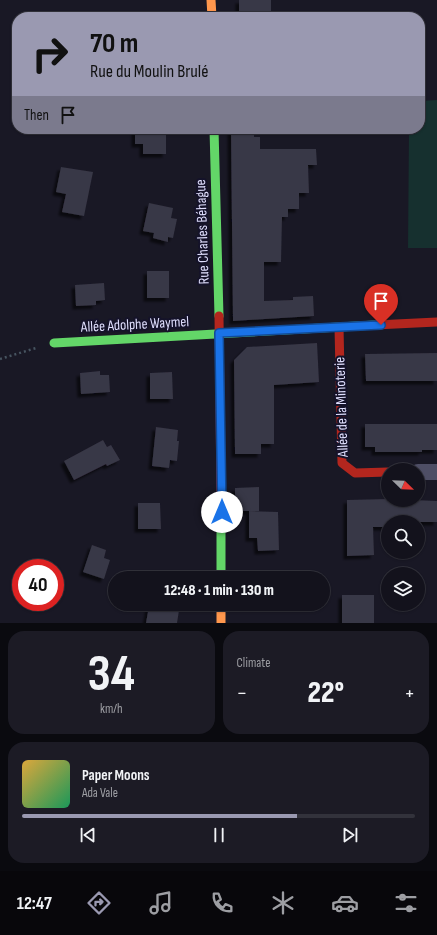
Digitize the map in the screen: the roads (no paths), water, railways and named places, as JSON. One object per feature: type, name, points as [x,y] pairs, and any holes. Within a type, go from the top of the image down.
[{"type":"street","points":[[211,0],[212,12]]},
{"type":"street","name":"Rue Charles Béhague","points":[[214,134],[222,479],[221,571]]},
{"type":"street","name":"Allée Adolphe Waymel","points":[[54,343],[437,322]]},
{"type":"street","name":"Allée de la Minoterie","points":[[339,327],[342,463],[355,473],[381,472]]},
{"type":"street","points":[[425,472],[437,472]]},
{"type":"street","points":[[221,611],[221,623]]}]
